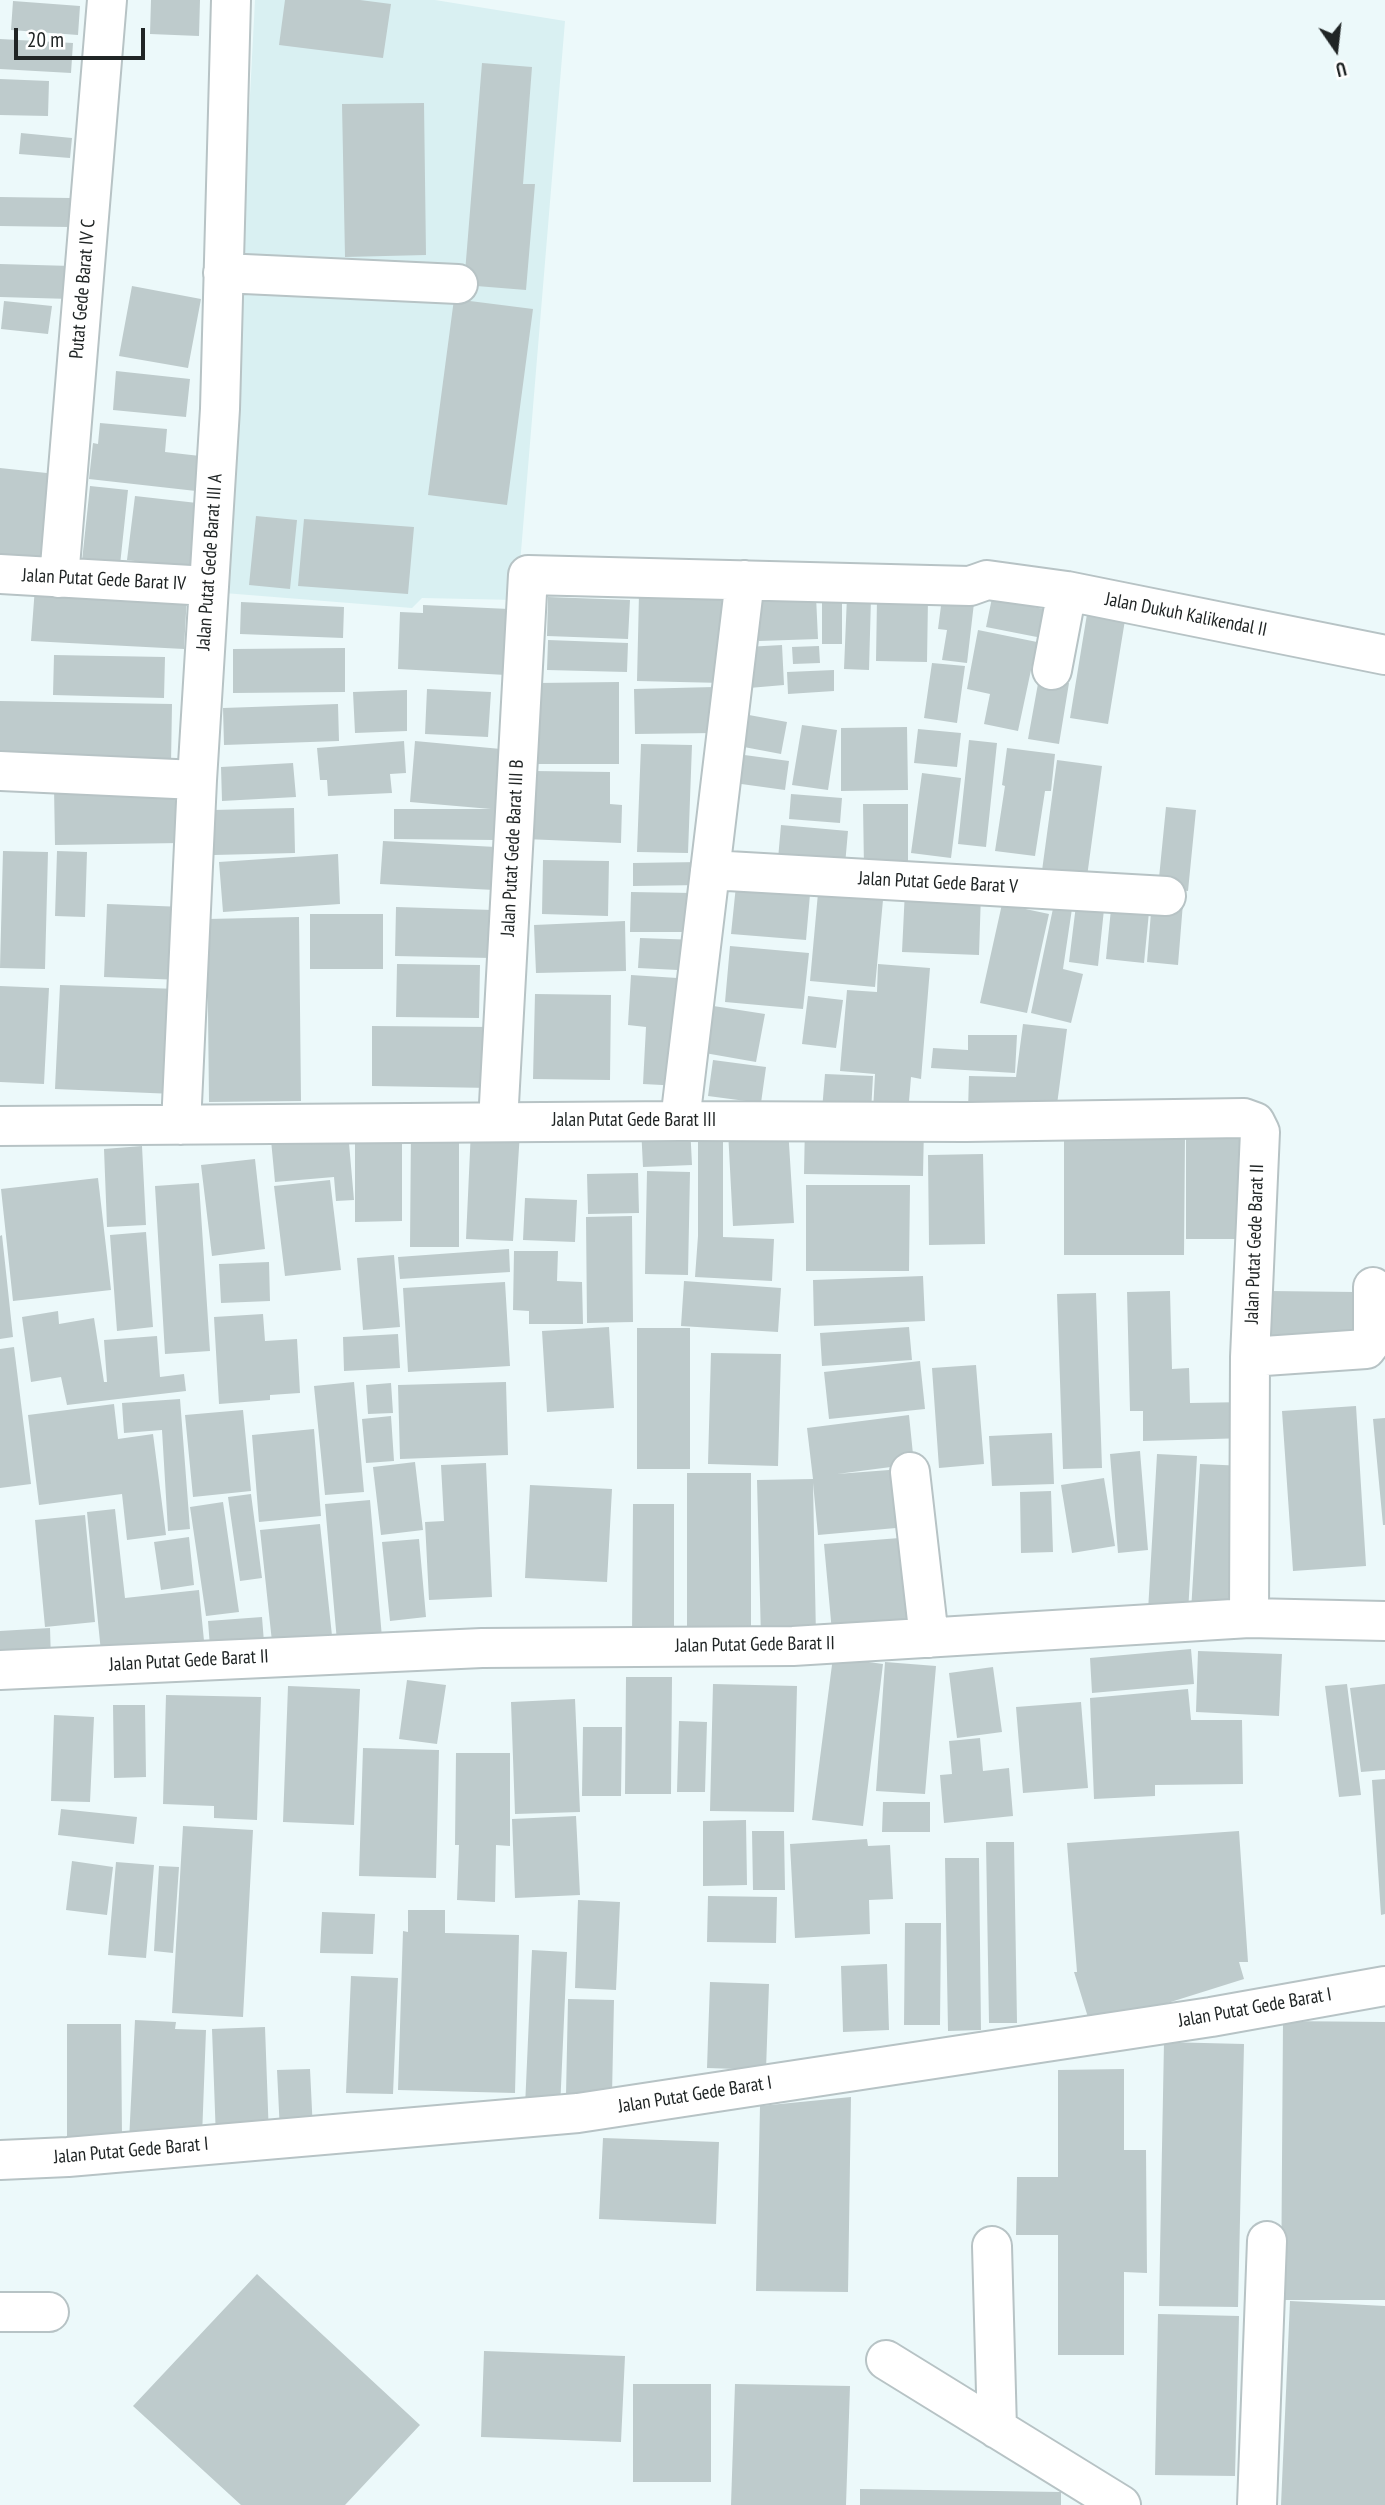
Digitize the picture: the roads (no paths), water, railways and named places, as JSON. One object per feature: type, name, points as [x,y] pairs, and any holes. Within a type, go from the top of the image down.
[{"type":"street","name":"Putat Gede Barat IV C","points":[[59,578],[107,0]]},
{"type":"street","name":"Jalan Putat Gede Barat III A","points":[[181,1125],[197,780],[220,410],[231,0]]},
{"type":"street","points":[[223,273],[458,284]]},
{"type":"street","name":"Jalan Putat Gede Barat IV","points":[[0,574],[208,586]]},
{"type":"street","name":"Jalan Dukuh Kalikendal II","points":[[528,575],[970,586],[987,580],[1067,591],[1385,655]]},
{"type":"street","name":"Jalan Putat Gede Barat III B","points":[[498,1122],[528,575]]},
{"type":"street","points":[[680,1121],[745,580]]},
{"type":"street","points":[[1052,670],[1067,591]]},
{"type":"street","points":[[0,771],[197,780]]},
{"type":"street","name":"Jalan Putat Gede Barat V","points":[[710,870],[1166,896]]},
{"type":"street","name":"Jalan Putat Gede Barat III","points":[[0,1126],[680,1121],[966,1122],[1244,1118],[1255,1122],[1260,1132]]},
{"type":"street","name":"Jalan Putat Gede Barat II","points":[[0,1670],[482,1648],[793,1646],[1249,1618],[1250,1357],[1260,1132]]},
{"type":"street","points":[[1250,1357],[1366,1349],[1373,1340],[1373,1287]]},
{"type":"street","points":[[910,1472],[929,1638]]},
{"type":"street","points":[[1249,1618],[1385,1621]]},
{"type":"street","name":"Jalan Putat Gede Barat I","points":[[0,2160],[68,2157],[578,2113],[1211,2017],[1385,1986]]},
{"type":"street","points":[[1257,2505],[1267,2241]]},
{"type":"street","points":[[992,2246],[997,2429]]},
{"type":"street","points":[[0,2312],[49,2312]]},
{"type":"street","points":[[886,2360],[1121,2505]]}]
